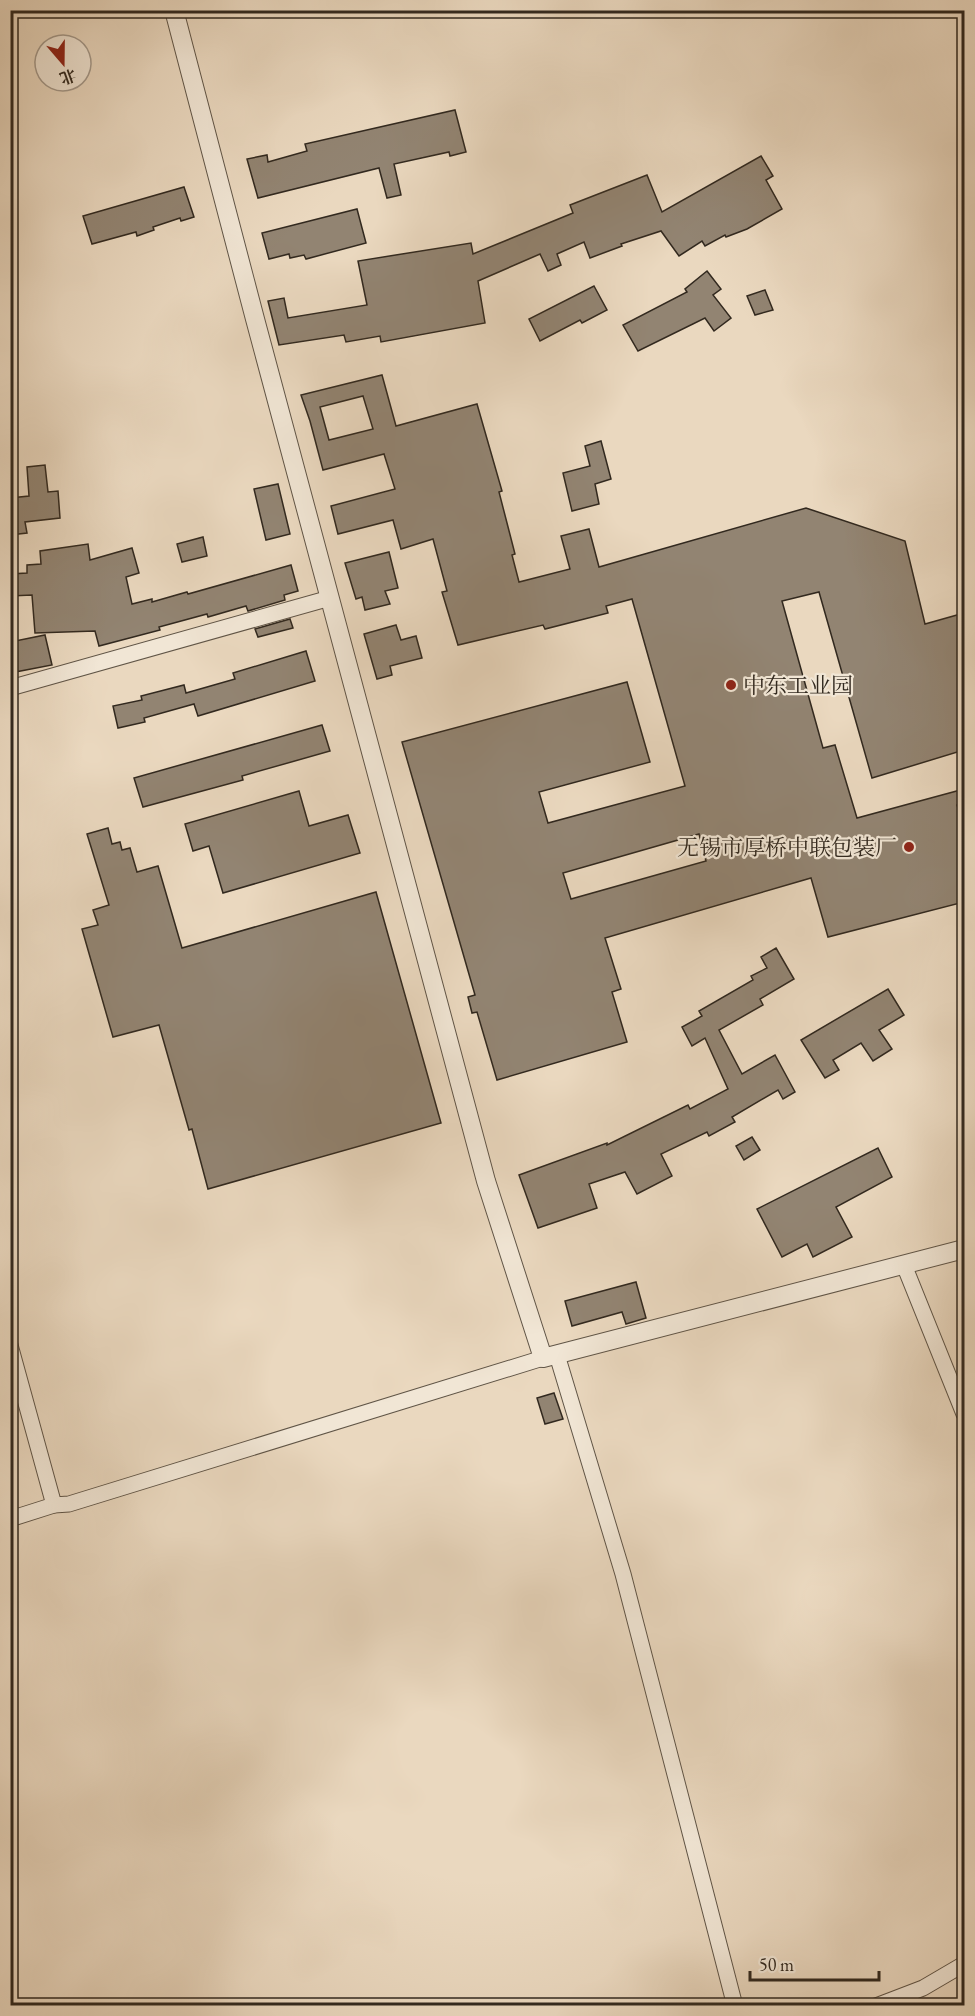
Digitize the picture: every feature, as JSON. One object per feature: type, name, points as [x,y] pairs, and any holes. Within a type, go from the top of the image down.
[{"type":"street","points":[[174,10],[486,1181],[550,1357],[623,1574],[735,2006]]},
{"type":"street","points":[[10,688],[330,598]]},
{"type":"street","points":[[10,1520],[550,1357],[964,1249]]},
{"type":"street","points":[[904,1264],[964,1414]]},
{"type":"street","points":[[10,1344],[54,1505]]},
{"type":"street","points":[[876,2006],[923,1988],[964,1964]]},
{"type":"building","points":[[455,110],[466,152],[450,156],[449,152],[394,164],[401,195],[387,198],[379,168],[258,198],[247,159],[267,155],[268,162],[307,151],[305,144]]},
{"type":"building","points":[[761,156],[773,176],[766,180],[782,209],[747,229],[726,237],[725,235],[705,246],[702,241],[679,256],[661,231],[621,244],[622,246],[590,258],[584,242],[557,254],[561,265],[548,271],[540,254],[478,281],[485,323],[381,342],[380,336],[346,342],[344,335],[279,345],[268,301],[284,298],[288,318],[367,305],[358,261],[471,243],[473,254],[573,213],[570,205],[647,175],[662,212]]},
{"type":"building","points":[[184,187],[194,217],[181,221],[180,218],[153,227],[154,230],[137,236],[136,232],[92,244],[83,216]]},
{"type":"building","points":[[357,209],[366,243],[306,259],[304,255],[290,258],[289,254],[269,259],[262,233]]},
{"type":"building","points":[[707,271],[721,289],[713,295],[731,318],[714,331],[705,318],[638,351],[623,325],[687,292],[685,289]]},
{"type":"building","points":[[594,286],[607,310],[582,323],[580,320],[540,341],[529,319]]},
{"type":"building","points":[[765,290],[773,310],[755,315],[747,296]]},
{"type":"building","points":[[382,375],[396,426],[477,404],[502,491],[499,492],[515,554],[512,555],[519,582],[570,569],[561,536],[589,529],[599,567],[806,508],[905,541],[925,624],[964,613],[964,750],[872,778],[819,592],[782,601],[823,748],[835,745],[857,818],[964,789],[964,804],[957,805],[964,827],[964,902],[828,937],[811,878],[605,938],[621,989],[612,992],[627,1042],[497,1080],[477,1012],[472,1013],[468,997],[475,995],[402,742],[627,682],[650,762],[539,792],[548,823],[685,786],[632,599],[606,606],[608,613],[545,629],[543,625],[458,645],[442,592],[447,591],[433,539],[401,549],[393,520],[338,534],[331,506],[395,489],[384,454],[323,470],[301,395]],"holes":[[[363,396],[373,429],[329,440],[320,407]],[[699,834],[706,861],[571,899],[563,873]]]},
{"type":"building","points":[[601,441],[611,479],[595,484],[599,504],[572,511],[563,473],[590,466],[585,446]]},
{"type":"building","points":[[45,465],[48,492],[58,491],[60,518],[25,522],[27,533],[10,535],[10,498],[29,496],[27,467]]},
{"type":"building","points":[[278,484],[290,534],[266,540],[254,489]]},
{"type":"building","points":[[203,537],[207,556],[182,562],[177,544]]},
{"type":"building","points":[[88,544],[90,560],[132,548],[139,573],[126,577],[132,604],[152,599],[152,602],[187,592],[188,594],[291,565],[298,591],[284,595],[285,600],[248,611],[246,606],[208,617],[207,614],[159,627],[160,630],[99,646],[95,631],[35,633],[32,595],[10,596],[10,574],[27,573],[27,565],[41,564],[40,551]]},
{"type":"building","points":[[389,552],[398,588],[385,591],[390,604],[365,610],[362,597],[356,599],[345,563]]},
{"type":"building","points":[[290,619],[293,628],[258,637],[255,629]]},
{"type":"building","points":[[396,625],[401,640],[416,636],[422,658],[390,666],[392,675],[377,679],[364,634]]},
{"type":"building","points":[[45,635],[52,665],[10,673],[10,642]]},
{"type":"building","points":[[306,651],[315,681],[198,716],[194,704],[144,718],[145,722],[118,728],[113,706],[142,700],[141,696],[184,685],[186,693],[235,679],[233,673]]},
{"type":"building","points":[[322,725],[330,751],[242,776],[243,780],[143,807],[134,778]]},
{"type":"building","points":[[299,791],[309,826],[348,815],[360,853],[223,893],[209,846],[193,851],[185,824]]},
{"type":"building","points":[[108,828],[112,844],[120,842],[122,850],[130,848],[137,872],[158,866],[182,948],[376,892],[441,1123],[208,1189],[192,1129],[189,1130],[159,1025],[113,1037],[82,929],[98,925],[93,910],[109,905],[87,834]]},
{"type":"building","points":[[776,948],[794,979],[760,999],[763,1005],[719,1030],[742,1074],[775,1055],[795,1092],[783,1099],[778,1090],[732,1117],[735,1122],[709,1136],[707,1132],[661,1154],[672,1176],[637,1194],[625,1172],[589,1184],[597,1208],[538,1228],[519,1175],[607,1143],[607,1145],[688,1105],[690,1109],[728,1089],[705,1038],[692,1046],[682,1027],[702,1016],[699,1011],[753,980],[751,976],[767,968],[761,957]]},
{"type":"building","points":[[888,989],[904,1015],[879,1030],[892,1049],[873,1061],[861,1043],[833,1060],[839,1070],[825,1078],[801,1040]]},
{"type":"building","points":[[752,1137],[760,1150],[744,1160],[736,1146]]},
{"type":"building","points":[[878,1148],[892,1177],[836,1207],[852,1237],[813,1257],[807,1244],[782,1257],[757,1209]]},
{"type":"building","points":[[636,1282],[646,1318],[626,1324],[622,1312],[572,1326],[565,1301]]},
{"type":"building","points":[[554,1393],[563,1419],[545,1424],[537,1398]]},
{"type":"place","name":"中东工业园","points":[[731,685]]},
{"type":"place","name":"无锡市厚桥中联包装厂","points":[[909,847]]}]
